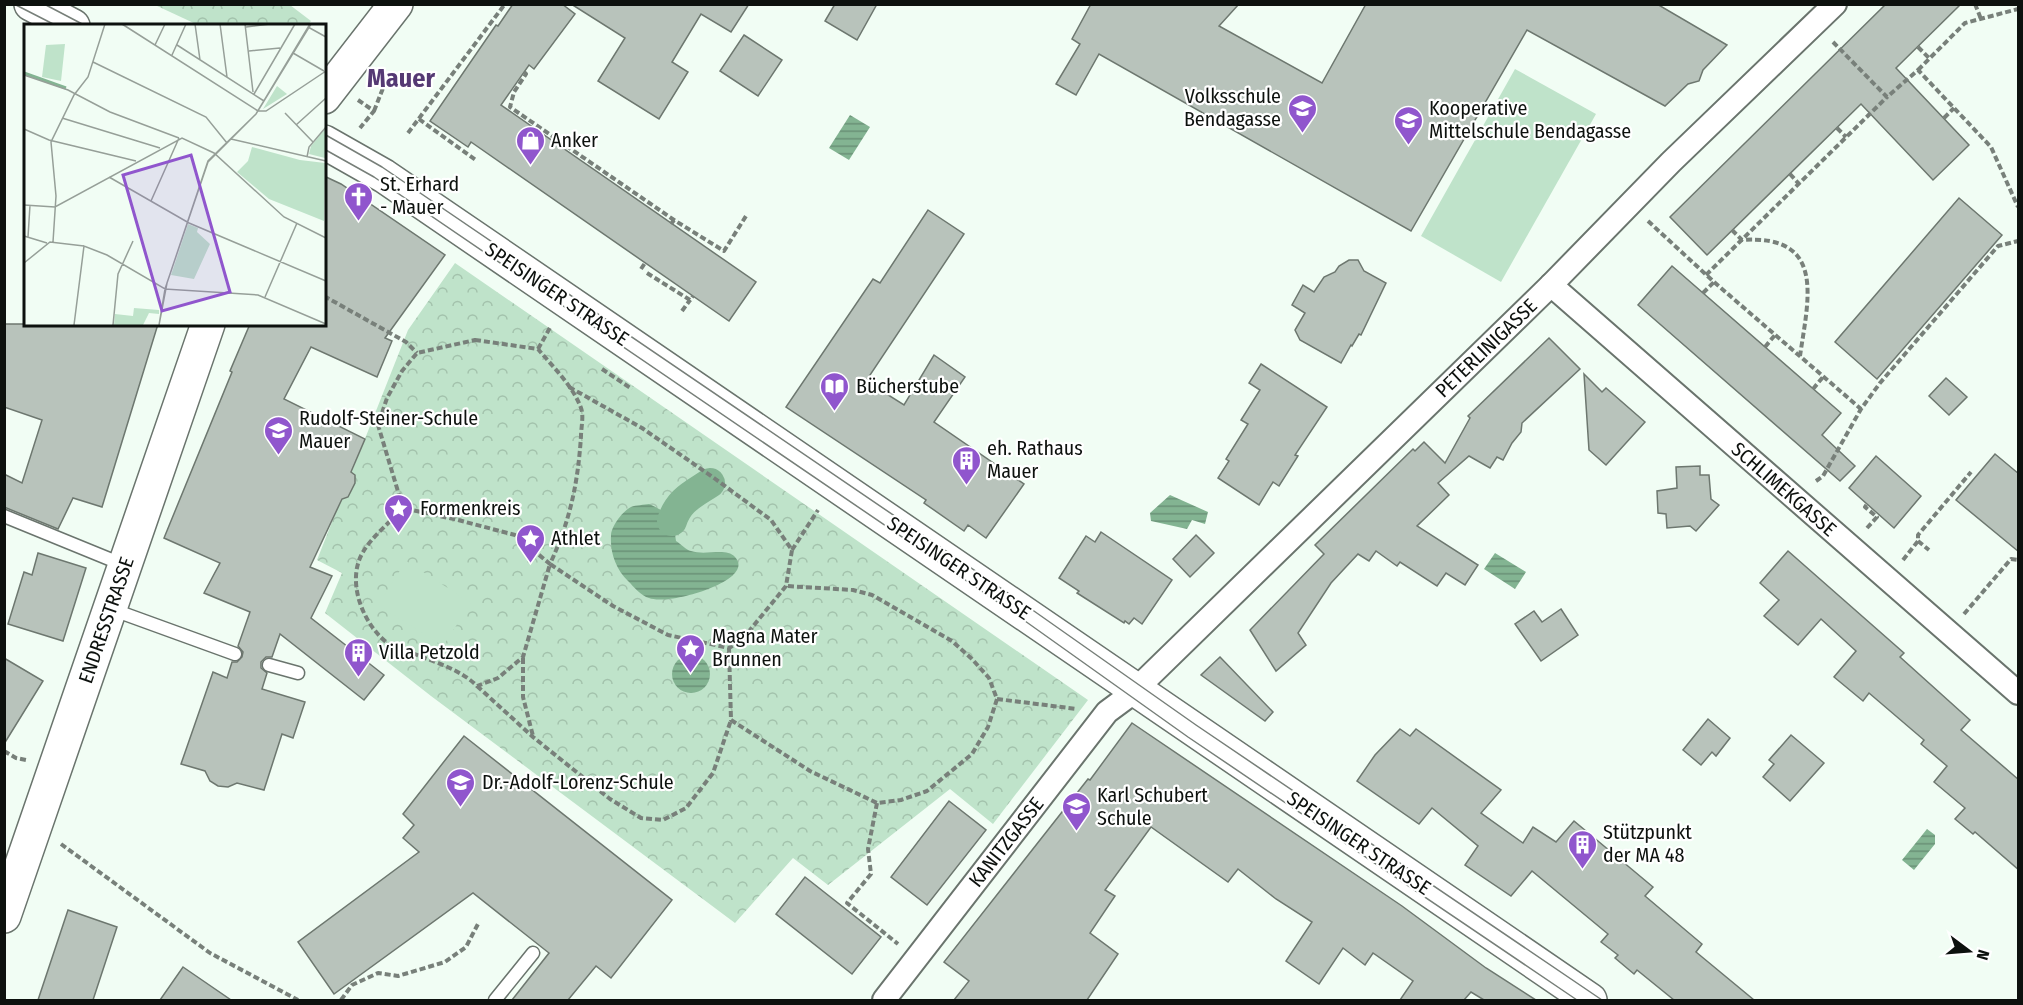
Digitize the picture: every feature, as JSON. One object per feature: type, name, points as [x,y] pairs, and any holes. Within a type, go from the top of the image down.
[{"type":"main road","points":[[31,4],[69,24]]},
{"type":"main road","points":[[326,95],[396,4]]},
{"type":"main road","name":"SPEISINGER STRASSE","points":[[326,143],[384,176],[980,581],[1134,690],[1590,1000]]},
{"type":"main road","name":"ENDRESSTRASSE","points":[[4,916],[207,326]]},
{"type":"street","name":"PETERLINIGASSE","points":[[1134,690],[1551,285],[1630,204],[1835,4]]},
{"type":"street","name":"SCHLIMEKGASSE","points":[[1551,285],[2019,693]]},
{"type":"street","name":"KANITZGASSE","points":[[884,1000],[1107,712],[1134,690]]},
{"type":"lane","points":[[4,516],[125,566]]},
{"type":"lane","points":[[110,609],[235,654]]},
{"type":"lane","points":[[269,665],[298,673]]},
{"type":"lane","points":[[495,1000],[533,953]]},
{"type":"path","points":[[408,133],[505,4]]},
{"type":"path","points":[[1975,4],[1981,19]]},
{"type":"path","points":[[1706,275],[1965,23],[2019,9]]},
{"type":"path","points":[[1828,37],[1887,97]]},
{"type":"path","points":[[479,40],[484,44]]},
{"type":"path","points":[[1917,47],[1930,59]]},
{"type":"path","points":[[1918,70],[1991,147],[2019,207]]},
{"type":"path","points":[[524,72],[526,74],[514,92],[510,107],[672,222],[724,251],[746,216]]},
{"type":"path","points":[[374,111],[385,83]]},
{"type":"path","points":[[1944,118],[1954,108]]},
{"type":"path","points":[[419,119],[477,161]]},
{"type":"path","points":[[1837,128],[1846,137]]},
{"type":"path","points":[[1790,174],[1799,184]]},
{"type":"path","points":[[1630,204],[1706,275],[1861,410]]},
{"type":"path","points":[[1732,230],[1743,240],[1763,238],[1774,241],[1795,254],[1803,264],[1808,280],[1808,299],[1800,356]]},
{"type":"path","points":[[1814,482],[1823,477],[1861,410],[1897,359],[1989,254],[1998,246],[2019,241]]},
{"type":"path","points":[[641,270],[645,263]]},
{"type":"path","points":[[647,273],[691,298],[682,311]]},
{"type":"path","points":[[1703,293],[1714,282]]},
{"type":"path","points":[[326,297],[406,342],[417,353]]},
{"type":"path","points":[[1765,347],[1775,335]]},
{"type":"path","points":[[403,508],[378,425],[387,398],[402,371],[417,353],[475,340],[538,349],[568,387],[582,410],[580,452],[574,495],[563,535],[550,564],[523,657],[523,697],[533,737]]},
{"type":"path","points":[[602,369],[632,389]]},
{"type":"path","points":[[1813,389],[1823,377]]},
{"type":"path","points":[[568,387],[642,428],[714,478],[771,520],[792,550]]},
{"type":"path","points":[[1905,557],[1918,541],[1918,535],[1971,472]]},
{"type":"path","points":[[1867,504],[1865,507],[1877,517],[1869,525]]},
{"type":"path","points":[[403,508],[458,520],[514,536],[550,564],[613,606],[668,635],[729,648],[741,641],[786,586],[792,550],[819,508]]},
{"type":"path","points":[[403,508],[363,552],[357,571],[356,592],[368,622],[391,645],[442,664],[469,678],[533,737],[610,799],[641,818],[663,820],[686,808],[713,773],[731,720],[729,648]]},
{"type":"path","points":[[1918,541],[1929,550]]},
{"type":"path","points":[[1967,610],[2011,559],[2019,560]]},
{"type":"path","points":[[731,720],[810,771],[877,803],[901,800],[927,791],[972,754],[988,727],[997,699],[989,678],[952,642],[894,606],[872,596],[853,590],[786,586]]},
{"type":"path","points":[[477,686],[498,678],[523,657]]},
{"type":"path","points":[[997,699],[1085,710]]},
{"type":"path","points":[[877,803],[868,849],[871,874],[847,903],[901,946]]},
{"type":"path","points":[[34,830],[63,845],[210,953],[298,1000]]},
{"type":"path","points":[[341,1000],[352,985],[378,973],[398,975],[445,962],[466,947],[479,922]]},
{"type":"green space","points":[[155,5],[290,5],[311,21],[309,24],[196,24]]},
{"type":"green space","points":[[1515,69],[1596,114],[1501,282],[1421,236]]},
{"type":"green space","points":[[455,263],[1088,700],[993,824],[950,789],[828,885],[793,858],[735,923],[431,696],[325,613],[342,573],[317,560],[408,330]]},
{"type":"green space","points":[[406,561],[471,603],[443,646],[378,605]]},
{"type":"shaded area","points":[[850,115],[870,127],[849,160],[829,148]]},
{"type":"shaded area","points":[[1170,495],[1208,512],[1205,524],[1192,520],[1187,529],[1151,521],[1150,513]]},
{"type":"shaded area","points":[[649,504],[666,514],[674,527],[676,541],[687,549],[697,552],[721,552],[735,557],[738,566],[734,574],[723,582],[691,595],[659,599],[649,598],[640,593],[617,566],[611,536],[615,523],[628,509]]},
{"type":"shaded area","points":[[1495,553],[1526,572],[1515,589],[1484,569]]},
{"type":"shaded area","name":"Magna Mater Brunnen","points":[[691,655],[704,661],[710,674],[704,687],[691,693],[678,687],[672,674],[678,661]]},
{"type":"shaded area","points":[[1927,829],[1935,835],[1935,844],[1914,870],[1902,860]]},
{"type":"building","points":[[513,4],[562,4],[575,14],[534,69],[529,65],[501,105],[756,282],[729,321],[471,142],[468,147],[430,121]]},
{"type":"building","points":[[571,4],[749,4],[731,32],[701,14],[672,62],[688,72],[659,119],[598,81],[625,38]]},
{"type":"building","points":[[835,4],[877,4],[857,40],[825,21]]},
{"type":"building","points":[[1091,4],[1239,4],[1219,26],[1322,83],[1366,4],[1657,4],[1727,45],[1703,70],[1699,81],[1688,84],[1665,106],[1527,30],[1411,231],[1099,54],[1076,95],[1056,84],[1080,44],[1072,39]]},
{"type":"building","points":[[1886,4],[1961,4],[1896,68],[1969,145],[1933,180],[1861,104],[1707,255],[1670,217]]},
{"type":"building","points":[[744,35],[782,60],[758,96],[720,71]]},
{"type":"building","points":[[326,177],[341,184],[445,255],[385,338],[392,341],[377,377],[311,347],[284,399],[365,439],[351,472],[355,475],[355,483],[348,497],[342,499],[310,567],[332,576],[311,618],[384,675],[364,700],[280,634],[272,657],[266,657],[261,662],[261,668],[267,673],[262,689],[305,702],[293,738],[282,734],[264,790],[237,783],[228,787],[218,786],[210,781],[205,771],[181,764],[213,672],[227,678],[232,662],[237,662],[242,657],[243,652],[238,646],[250,612],[204,593],[220,563],[164,538],[232,372],[230,371],[249,326],[326,326]]},
{"type":"building","points":[[1959,198],[2002,235],[1877,379],[1835,342]]},
{"type":"building","points":[[928,210],[964,234],[866,381],[904,405],[934,355],[965,377],[934,422],[1024,484],[986,538],[968,525],[964,531],[924,503],[926,500],[786,407],[873,279],[880,283]]},
{"type":"building","points":[[1349,260],[1358,260],[1364,271],[1386,283],[1361,335],[1359,334],[1351,345],[1341,363],[1300,340],[1295,330],[1305,313],[1292,305],[1303,285],[1314,292],[1324,277],[1335,272],[1339,266]]},
{"type":"building","points":[[1672,266],[1841,413],[1822,435],[1855,466],[1840,481],[1638,305]]},
{"type":"building","points":[[4,324],[157,326],[102,507],[73,498],[58,529],[4,507],[4,474],[22,483],[42,420],[4,407]]},
{"type":"building","points":[[1549,338],[1580,369],[1522,423],[1521,432],[1503,460],[1497,457],[1490,468],[1469,456],[1438,483],[1449,495],[1417,526],[1478,565],[1465,585],[1446,573],[1437,586],[1400,562],[1397,566],[1376,551],[1369,561],[1358,554],[1331,583],[1298,633],[1306,645],[1276,671],[1250,630],[1324,554],[1315,545],[1413,449],[1415,451],[1424,442],[1445,463],[1470,418],[1468,416]]},
{"type":"building","points":[[1261,364],[1327,407],[1295,455],[1298,456],[1279,486],[1273,482],[1259,505],[1218,478],[1229,461],[1226,459],[1248,424],[1241,420],[1260,390],[1249,383]]},
{"type":"building","points":[[1584,374],[1602,392],[1606,388],[1645,422],[1606,465],[1589,450]]},
{"type":"building","points":[[1946,378],[1967,397],[1949,415],[1929,396]]},
{"type":"building","points":[[1995,454],[2019,474],[2019,552],[1956,500]]},
{"type":"building","points":[[1876,456],[1921,496],[1894,528],[1849,488]]},
{"type":"building","points":[[1700,466],[1700,475],[1709,475],[1711,499],[1719,505],[1696,531],[1690,526],[1667,528],[1666,514],[1658,513],[1657,491],[1677,488],[1676,467]]},
{"type":"building","points":[[1101,532],[1172,580],[1142,624],[1134,618],[1129,624],[1125,621],[1124,623],[1077,593],[1079,591],[1059,578],[1086,536],[1095,542]]},
{"type":"building","points":[[1196,535],[1214,553],[1190,577],[1173,559]]},
{"type":"building","points":[[1788,551],[1904,653],[1900,657],[1970,720],[1961,730],[2019,780],[2019,870],[1975,832],[1973,834],[1955,819],[1965,808],[1934,782],[1947,766],[1921,744],[1924,740],[1869,693],[1863,701],[1834,677],[1856,651],[1821,619],[1798,645],[1764,616],[1779,600],[1760,583]]},
{"type":"building","points":[[38,553],[86,568],[63,641],[8,624],[24,572],[32,575]]},
{"type":"building","points":[[1561,609],[1578,635],[1541,661],[1515,624],[1534,611],[1542,622]]},
{"type":"building","points":[[1220,657],[1273,712],[1265,721],[1201,675]]},
{"type":"building","points":[[4,658],[43,681],[4,744]]},
{"type":"building","points":[[1708,719],[1730,738],[1716,756],[1712,752],[1701,765],[1683,750]]},
{"type":"building","points":[[1132,723],[1402,906],[1486,968],[1536,1000],[1484,1000],[1471,992],[1464,1000],[1400,1000],[1413,981],[1373,953],[1365,965],[1343,948],[1319,984],[1286,961],[1312,922],[1276,899],[1238,869],[1228,882],[1151,827],[1105,890],[1115,896],[1090,933],[1118,954],[1087,1000],[954,1000],[969,981],[944,962],[1088,779],[1090,780]]},
{"type":"building","points":[[1400,729],[1410,736],[1416,729],[1501,790],[1481,813],[1523,843],[1533,827],[1556,842],[1574,821],[1653,887],[1645,896],[1702,944],[1696,952],[1754,1000],[1674,1000],[1637,970],[1634,974],[1615,958],[1618,955],[1601,942],[1608,934],[1532,871],[1511,896],[1465,865],[1478,846],[1432,808],[1419,824],[1357,781],[1375,755]]},
{"type":"building","points":[[1791,735],[1824,763],[1790,801],[1763,777],[1774,764],[1769,760]]},
{"type":"building","points":[[464,736],[672,900],[611,978],[596,966],[568,1000],[512,1000],[549,953],[473,893],[334,994],[298,942],[419,852],[403,838],[414,825],[403,814]]},
{"type":"building","points":[[949,801],[986,830],[927,905],[891,877]]},
{"type":"building","points":[[805,877],[881,937],[852,974],[776,914]]},
{"type":"building","points":[[68,910],[117,927],[93,1000],[38,1000]]},
{"type":"building","points":[[183,967],[231,1000],[160,1000]]},
{"type":"waterway","points":[[672,521],[682,503],[710,483]]},
{"type":"tram line","points":[[14,4],[53,24]]},
{"type":"tram line","points":[[44,4],[82,24]]},
{"type":"tram line","points":[[326,135],[382,167],[1024,604],[1196,725],[1602,1000]]},
{"type":"tram line","points":[[326,150],[374,177],[1018,616],[1188,737],[1577,1000]]},
{"type":"place","name":"Volksschule Bendagasse","points":[[1302,134]]},
{"type":"place","name":"Kooperative Mittelschule Bendagasse","points":[[1408,146]]},
{"type":"place","name":"Anker","points":[[530,166]]},
{"type":"place","name":"St. Erhard - Mauer","points":[[359,222]]},
{"type":"place","name":"Bücherstube","points":[[835,412]]},
{"type":"place","name":"Rudolf-Steiner-Schule Mauer","points":[[278,456]]},
{"type":"place","name":"eh. Rathaus Mauer","points":[[966,486]]},
{"type":"place","name":"Formenkreis","points":[[399,534]]},
{"type":"place","name":"Athlet","points":[[530,564]]},
{"type":"place","name":"Magna Mater Brunnen","points":[[691,674]]},
{"type":"place","name":"Villa Petzold","points":[[358,678]]},
{"type":"place","name":"Dr.-Adolf-Lorenz-Schule","points":[[461,808]]},
{"type":"place","name":"Karl Schubert Schule","points":[[1076,832]]},
{"type":"place","name":"Stützpunkt der MA 48","points":[[1582,870]]},
{"type":"district","name":"Mauer","points":[[401,78]]}]
